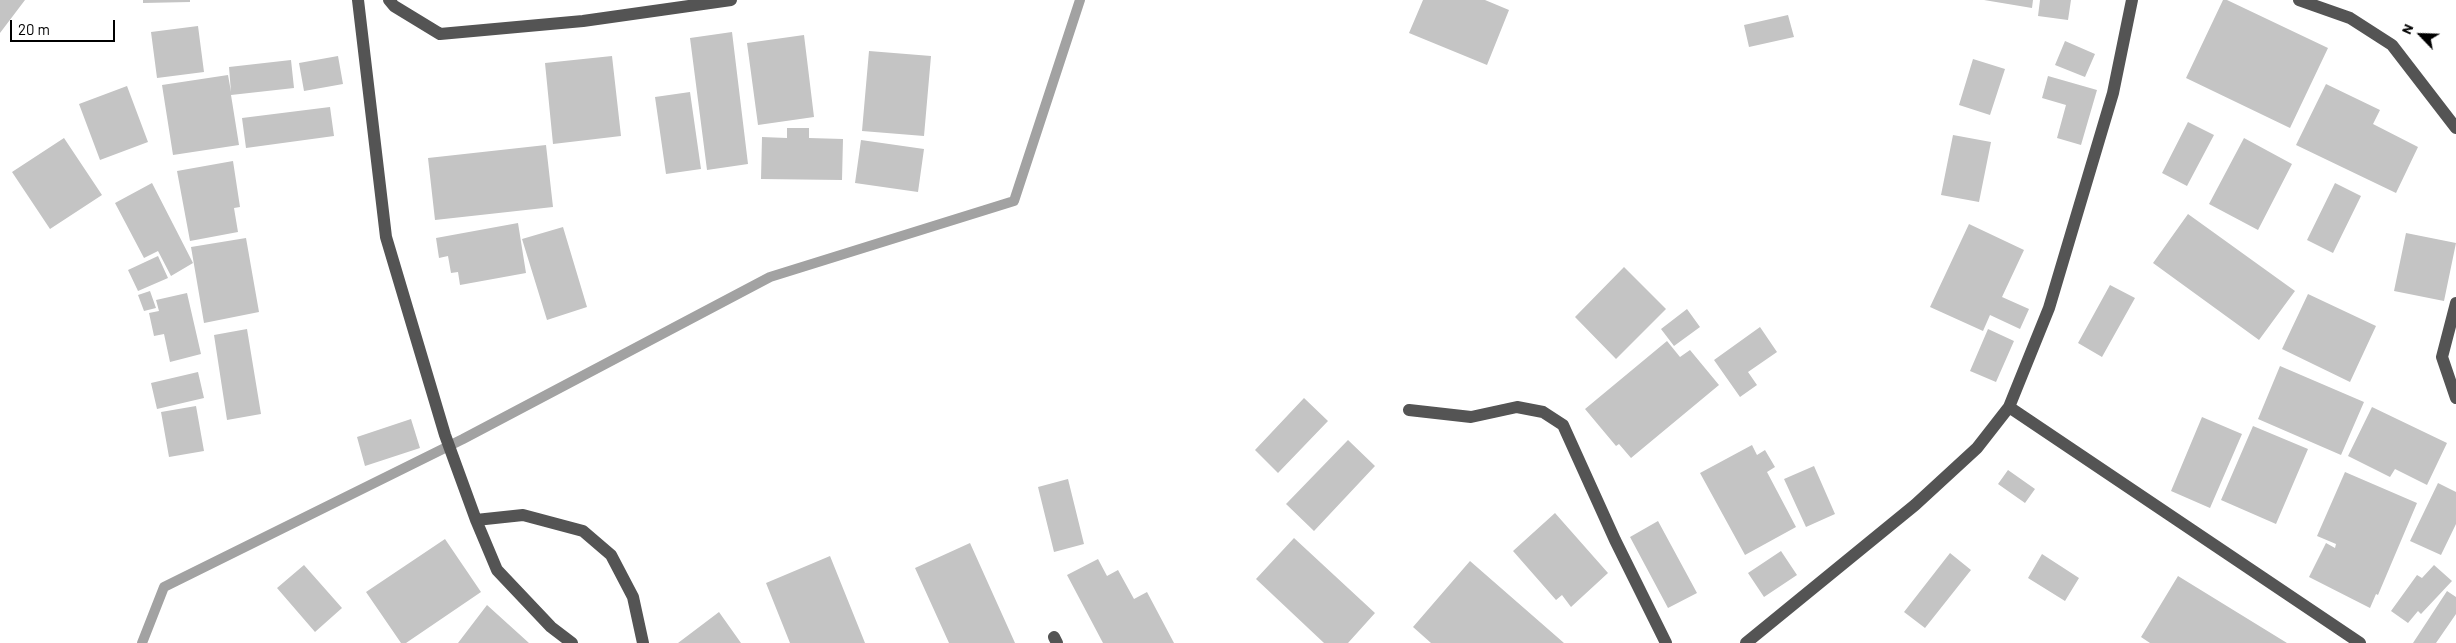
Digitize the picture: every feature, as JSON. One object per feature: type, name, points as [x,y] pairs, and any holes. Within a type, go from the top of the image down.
[{"type":"street","points":[[358,0],[386,237],[445,435],[476,520],[497,570],[551,628],[572,643]]},
{"type":"street","points":[[389,0],[394,6],[440,34],[583,22],[731,0]]},
{"type":"street","points":[[1746,643],[1915,505],[1978,448],[2010,407],[2049,308],[2113,93],[2132,0]]},
{"type":"street","points":[[2299,0],[2350,18],[2392,45],[2456,128]]},
{"type":"street","points":[[2456,303],[2442,357],[2456,398]]},
{"type":"street","points":[[1409,410],[1471,418],[1517,407],[1542,412],[1563,425],[1615,540],[1666,643]]},
{"type":"street","points":[[2010,407],[2360,643]]},
{"type":"street","points":[[476,520],[523,515],[583,531],[611,555],[633,596],[642,643]]},
{"type":"building","points":[[0,0],[25,0],[0,33]]},
{"type":"building","points":[[143,0],[190,0],[190,2],[143,3]]},
{"type":"building","points":[[1423,0],[1485,0],[1509,10],[1487,65],[1409,33]]},
{"type":"building","points":[[1984,0],[2033,0],[2032,8]]},
{"type":"building","points":[[2040,0],[2071,0],[2068,20],[2038,16]]},
{"type":"building","points":[[2223,0],[2227,0],[2328,48],[2290,128],[2186,78]]},
{"type":"building","points":[[1788,15],[1794,37],[1749,47],[1744,25]]},
{"type":"building","points":[[198,26],[204,72],[157,78],[151,32]]},
{"type":"building","points":[[732,32],[748,164],[707,170],[690,38]]},
{"type":"building","points":[[804,35],[814,117],[758,125],[747,43]]},
{"type":"building","points":[[2065,41],[2095,54],[2085,77],[2055,65]]},
{"type":"building","points":[[869,51],[931,56],[924,136],[862,131]]},
{"type":"building","points":[[338,56],[343,84],[304,91],[299,63]]},
{"type":"building","points":[[612,56],[621,136],[553,144],[545,63]]},
{"type":"building","points":[[1973,59],[2005,69],[1990,115],[1959,105]]},
{"type":"building","points":[[291,60],[294,88],[231,95],[239,145],[173,155],[162,85],[228,75],[231,92],[229,67]]},
{"type":"building","points":[[2048,76],[2097,90],[2081,145],[2057,138],[2066,105],[2042,98]]},
{"type":"building","points":[[2326,84],[2380,110],[2373,124],[2418,147],[2396,193],[2296,145]]},
{"type":"building","points":[[127,86],[148,142],[100,160],[79,104]]},
{"type":"building","points":[[690,92],[701,169],[666,174],[655,97]]},
{"type":"building","points":[[330,107],[334,136],[246,148],[242,118]]},
{"type":"building","points":[[2188,122],[2214,135],[2187,186],[2162,173]]},
{"type":"building","points":[[787,128],[809,128],[809,138],[843,139],[842,180],[761,179],[762,137],[787,138]]},
{"type":"building","points":[[1953,135],[1991,142],[1979,202],[1941,195]]},
{"type":"building","points":[[64,138],[102,195],[50,229],[12,172]]},
{"type":"building","points":[[2244,138],[2292,164],[2258,230],[2209,204]]},
{"type":"building","points":[[861,140],[924,149],[918,192],[855,183]]},
{"type":"building","points":[[546,145],[553,207],[435,220],[428,158]]},
{"type":"building","points":[[233,161],[240,207],[234,208],[238,232],[190,241],[177,171]]},
{"type":"building","points":[[152,183],[193,263],[171,276],[158,251],[144,258],[115,203]]},
{"type":"building","points":[[2335,183],[2361,196],[2333,253],[2307,240]]},
{"type":"building","points":[[2188,214],[2295,291],[2259,340],[2153,263]]},
{"type":"building","points":[[518,223],[526,273],[460,285],[458,272],[451,273],[448,256],[439,258],[436,238]]},
{"type":"building","points":[[1969,224],[2024,250],[2002,297],[2029,309],[2020,329],[1990,315],[1983,331],[1930,307]]},
{"type":"building","points":[[563,227],[587,307],[547,320],[522,239]]},
{"type":"building","points":[[2406,233],[2456,243],[2444,301],[2394,291]]},
{"type":"building","points":[[246,238],[259,312],[204,323],[191,247]]},
{"type":"building","points":[[158,256],[168,278],[138,291],[128,270]]},
{"type":"building","points":[[1624,267],[1666,309],[1616,359],[1575,317]]},
{"type":"building","points":[[2110,285],[2135,298],[2102,357],[2078,343]]},
{"type":"building","points":[[150,291],[156,308],[144,311],[138,295]]},
{"type":"building","points":[[187,293],[201,354],[170,362],[164,334],[154,336],[149,313],[159,311],[156,300]]},
{"type":"building","points":[[2308,294],[2376,326],[2350,382],[2282,349]]},
{"type":"building","points":[[1687,309],[1700,327],[1674,346],[1661,329]]},
{"type":"building","points":[[1760,327],[1777,352],[1748,372],[1757,385],[1740,397],[1714,360]]},
{"type":"building","points":[[247,329],[261,414],[227,420],[214,335]]},
{"type":"building","points":[[1988,329],[2014,341],[1996,382],[1970,371]]},
{"type":"building","points":[[1667,341],[1680,357],[1690,350],[1719,385],[1631,458],[1619,444],[1616,446],[1585,409]]},
{"type":"building","points":[[2280,366],[2364,402],[2341,455],[2258,419]]},
{"type":"building","points":[[198,372],[204,398],[157,409],[151,383]]},
{"type":"building","points":[[1304,398],[1328,421],[1278,473],[1255,450]]},
{"type":"building","points":[[196,406],[204,451],[169,457],[161,412]]},
{"type":"building","points":[[2372,407],[2447,443],[2427,485],[2395,469],[2390,477],[2348,456]]},
{"type":"building","points":[[2202,417],[2242,434],[2210,508],[2171,491]]},
{"type":"building","points":[[411,419],[420,448],[365,466],[357,437]]},
{"type":"building","points":[[2253,426],[2308,449],[2276,524],[2221,500]]},
{"type":"building","points":[[1348,440],[1375,466],[1314,531],[1286,504]]},
{"type":"building","points":[[1752,445],[1757,455],[1765,450],[1775,467],[1767,472],[1796,527],[1745,555],[1700,473]]},
{"type":"building","points":[[1814,466],[1835,514],[1806,527],[1784,479]]},
{"type":"building","points":[[2008,470],[2035,489],[2025,503],[1998,484]]},
{"type":"building","points":[[2345,472],[2417,503],[2378,595],[2376,594],[2370,608],[2309,577],[2326,543],[2335,548],[2336,544],[2317,536]]},
{"type":"building","points":[[1068,479],[1084,544],[1054,552],[1038,487]]},
{"type":"building","points":[[2438,483],[2456,492],[2456,524],[2441,555],[2410,541]]},
{"type":"building","points":[[1555,513],[1608,573],[1571,607],[1562,595],[1556,600],[1513,551]]},
{"type":"building","points":[[1658,521],[1697,593],[1668,608],[1630,537]]},
{"type":"building","points":[[1294,538],[1375,613],[1348,643],[1324,643],[1256,579]]},
{"type":"building","points":[[445,539],[481,592],[406,643],[401,643],[366,592]]},
{"type":"building","points":[[970,543],[1015,643],[949,643],[915,568]]},
{"type":"building","points":[[1781,551],[1797,575],[1764,597],[1748,573]]},
{"type":"building","points":[[1950,553],[1971,570],[1925,628],[1904,612]]},
{"type":"building","points":[[2042,554],[2079,578],[2065,601],[2028,578]]},
{"type":"building","points":[[830,556],[865,643],[790,643],[766,583]]},
{"type":"building","points":[[1098,559],[1107,576],[1118,570],[1134,599],[1147,592],[1174,643],[1103,643],[1067,575]]},
{"type":"building","points":[[1470,561],[1564,643],[1431,643],[1413,627]]},
{"type":"building","points":[[304,565],[342,608],[315,632],[277,588]]},
{"type":"building","points":[[2434,565],[2452,581],[2421,614],[2418,611],[2408,623],[2391,611],[2417,575],[2422,578]]},
{"type":"building","points":[[2178,576],[2287,643],[2150,643],[2141,637]]},
{"type":"building","points":[[2447,591],[2456,597],[2456,614],[2436,643],[2413,643]]},
{"type":"building","points":[[487,605],[529,643],[458,643]]},
{"type":"building","points":[[719,612],[741,643],[678,643]]},
{"type":"waterway","points":[[142,643],[164,587],[463,439],[770,277],[1014,201],[1080,0]]}]
